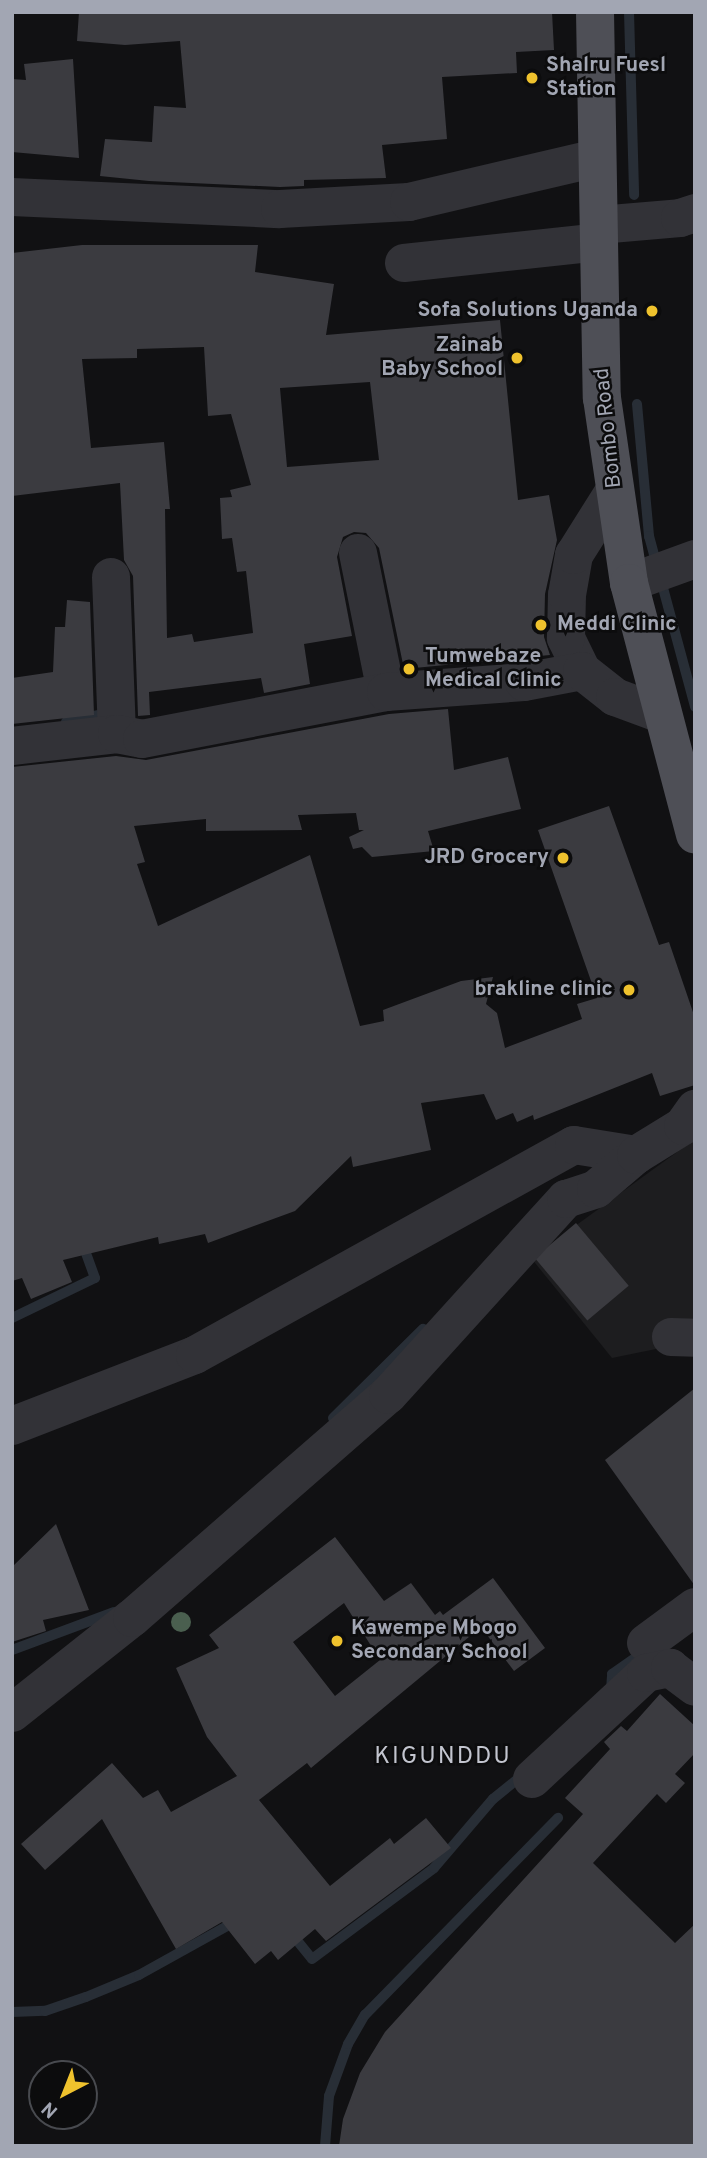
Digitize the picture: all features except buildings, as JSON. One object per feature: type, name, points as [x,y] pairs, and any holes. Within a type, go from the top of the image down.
[{"type":"main road","name":"Bombo Road","points":[[595,12],[602,398],[629,583],[661,715],[695,834]]},
{"type":"street","points":[[12,197],[279,209],[409,202],[597,158]]},
{"type":"street","points":[[404,263],[599,233],[695,213]]},
{"type":"street","points":[[615,490],[575,555],[567,595],[566,638],[582,671],[615,697],[661,715]]},
{"type":"street","points":[[358,553],[386,692]]},
{"type":"street","points":[[629,583],[695,559]]},
{"type":"street","points":[[111,577],[117,734]]},
{"type":"street","points":[[12,746],[117,734],[142,739],[386,692],[524,682],[582,671]]},
{"type":"street","points":[[12,1713],[132,1618],[388,1395],[566,1199],[596,1189],[636,1155],[683,1126],[695,1109]]},
{"type":"street","points":[[12,1426],[195,1355],[574,1145],[636,1155]]},
{"type":"street","points":[[646,1643],[695,1607]]},
{"type":"street","points":[[532,1779],[646,1674],[670,1668],[695,1687]]},
{"type":"shaded area","points":[[695,1139],[695,1341],[612,1358],[531,1258]]},
{"type":"waterway","points":[[629,12],[634,195]]},
{"type":"waterway","points":[[637,404],[649,536],[695,707]]},
{"type":"waterway","points":[[66,722],[108,713]]},
{"type":"waterway","points":[[12,1318],[95,1278],[82,1242]]},
{"type":"waterway","points":[[333,1418],[423,1329]]},
{"type":"waterway","points":[[12,1650],[114,1612]]},
{"type":"waterway","points":[[611,1690],[612,1674],[645,1651]]},
{"type":"waterway","points":[[291,1933],[312,1959],[434,1868],[493,1799],[524,1774]]},
{"type":"waterway","points":[[325,2146],[329,2096],[348,2044],[365,2015],[558,1818]]},
{"type":"waterway","points":[[12,2012],[45,2011],[86,1997],[139,1975],[238,1920]]},
{"type":"place","name":"Shalru Fuesl Station","points":[[532,78]]},
{"type":"place","name":"Sofa Solutions Uganda","points":[[652,311]]},
{"type":"place","name":"Zainab Baby School","points":[[517,358]]},
{"type":"place","name":"Meddi Clinic","points":[[541,625]]},
{"type":"place","name":"Tumwebaze Medical Clinic","points":[[409,669]]},
{"type":"place","name":"JRD Grocery","points":[[563,858]]},
{"type":"place","name":"brakline clinic","points":[[629,990]]},
{"type":"place","name":"Kawempe Mbogo Secondary School","points":[[337,1641]]},
{"type":"district","name":"KIGUNDDU","points":[[443,1758]]}]
